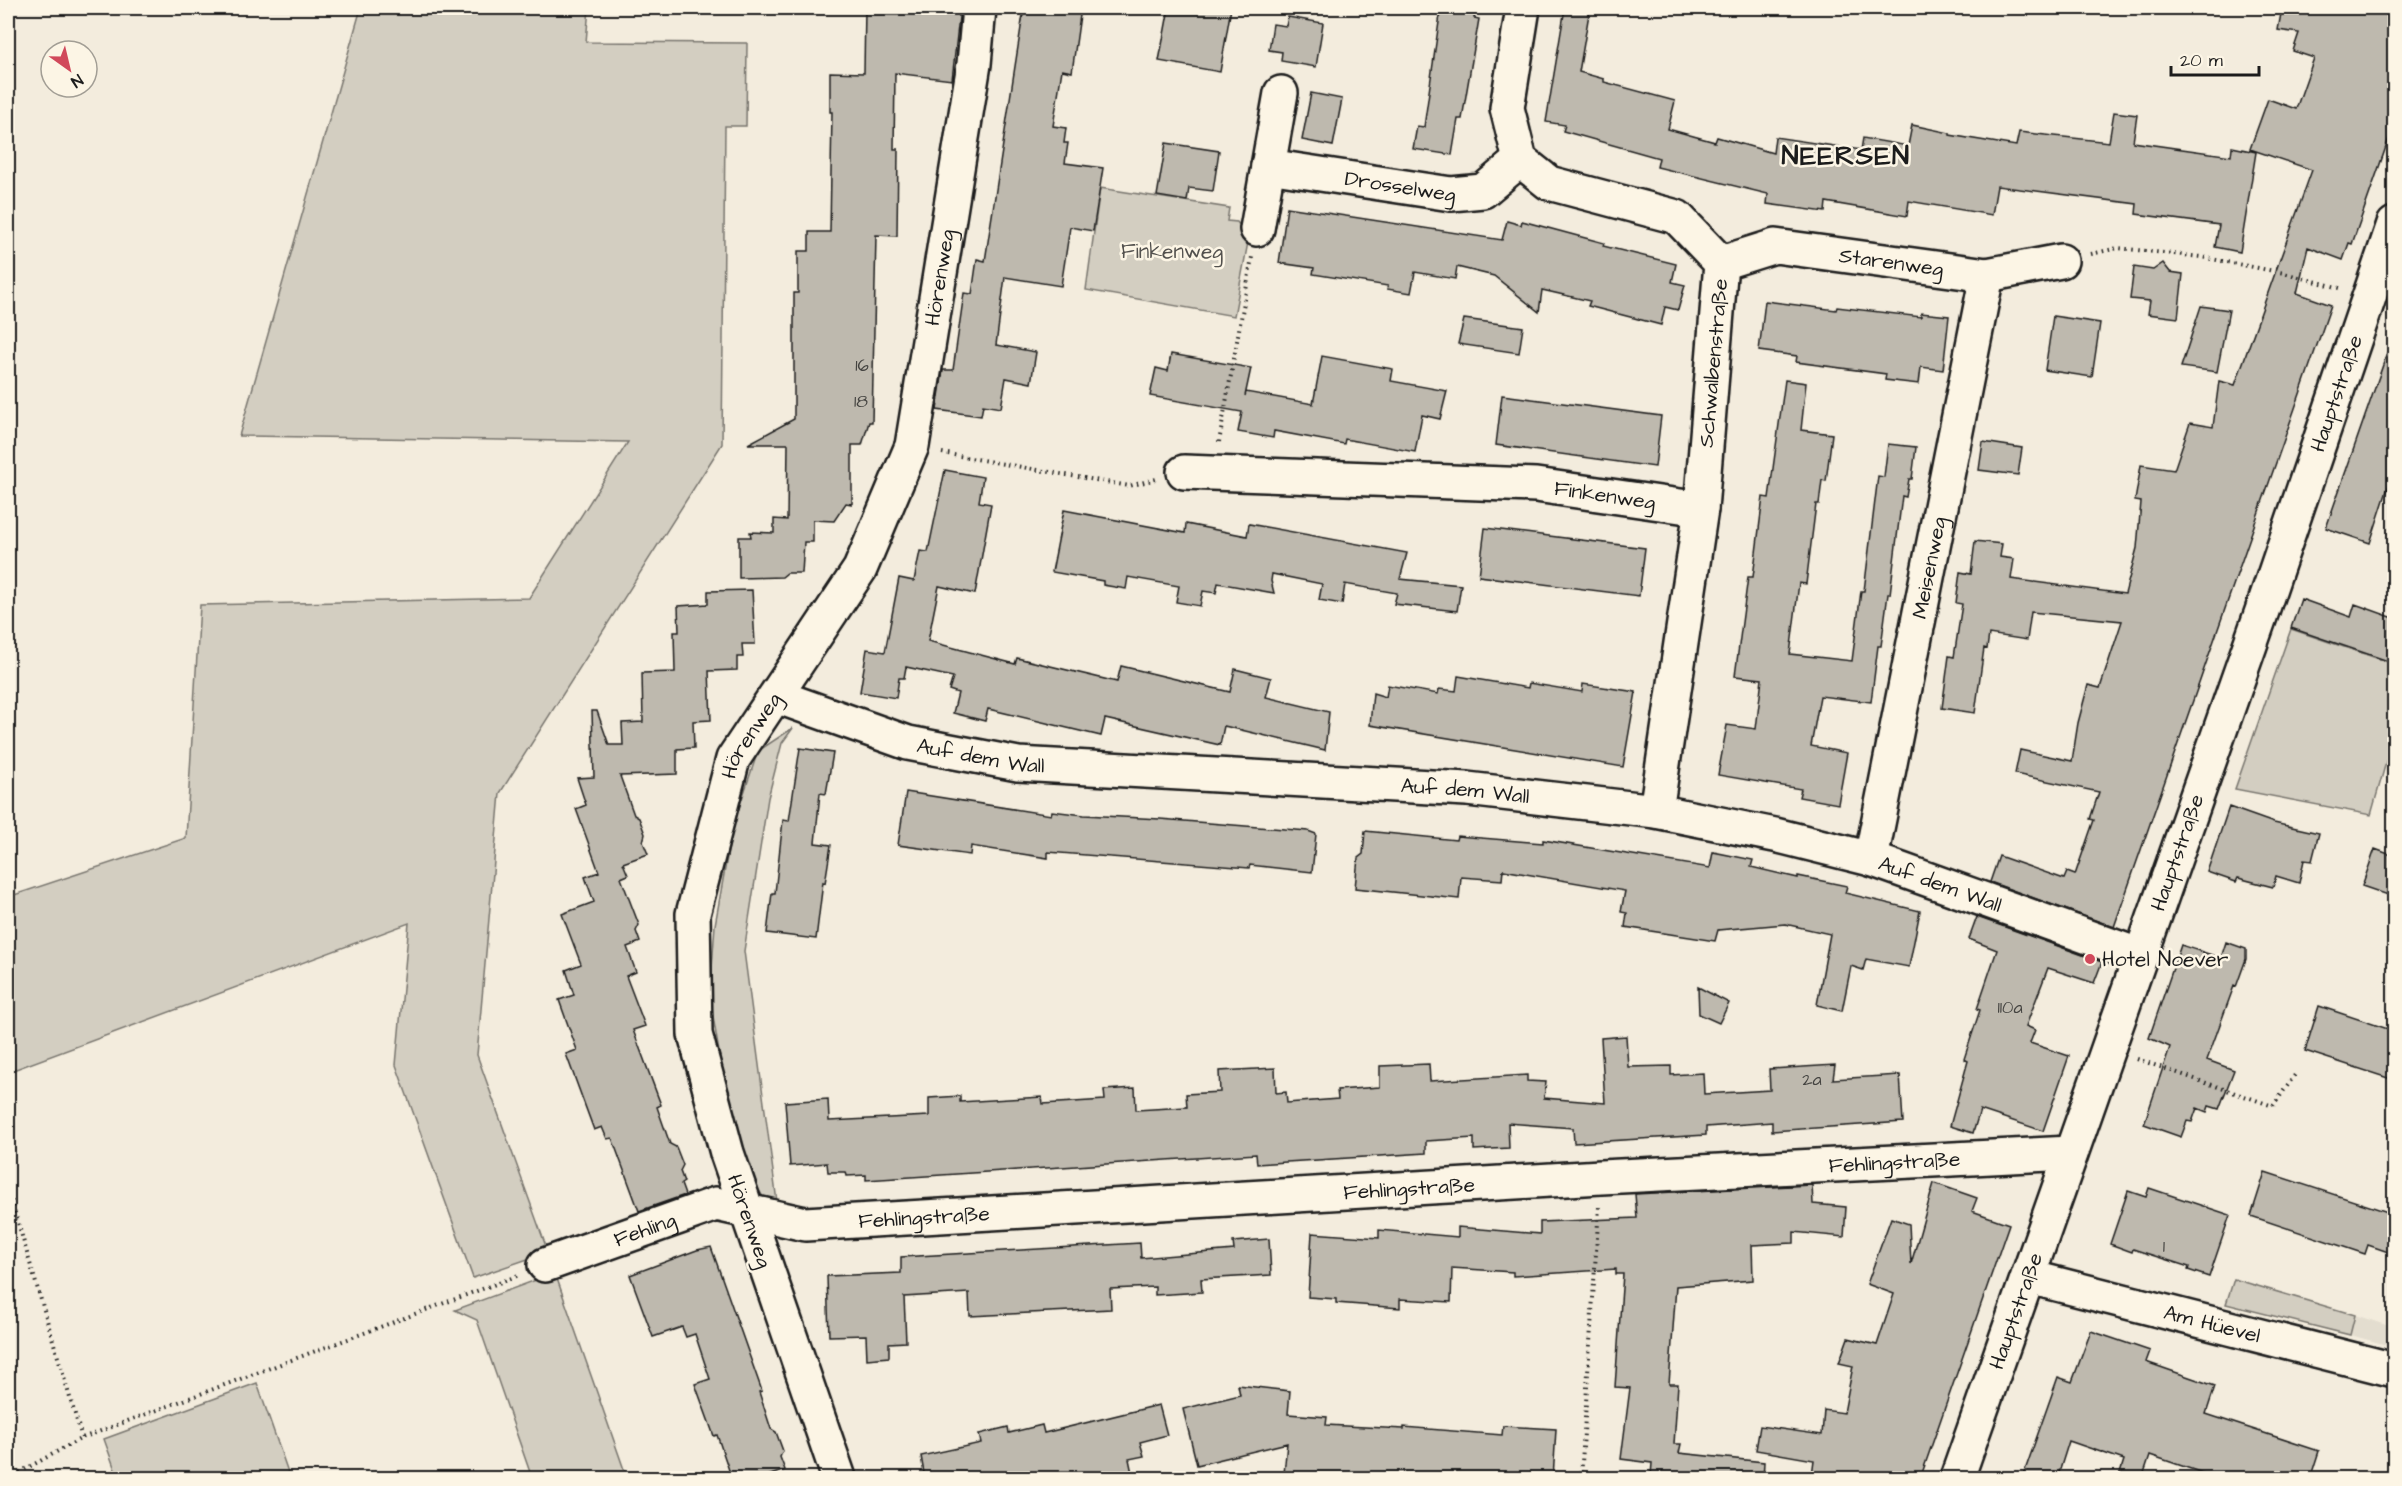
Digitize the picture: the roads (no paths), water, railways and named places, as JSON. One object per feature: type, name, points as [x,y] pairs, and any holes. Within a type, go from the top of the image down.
[{"type":"street","name":"Hörenweg","points":[[839,1479],[727,1153],[695,1034],[693,914],[733,759],[860,569],[912,446],[974,64],[979,8]]},
{"type":"street","points":[[1520,160],[1507,108],[1523,8]]},
{"type":"street","points":[[1257,230],[1281,93]]},
{"type":"street","name":"Drosselweg","points":[[1268,166],[1451,194],[1483,191],[1520,160]]},
{"type":"street","name":"Schwalbenstraße","points":[[1520,160],[1549,183],[1677,218],[1721,263],[1701,509],[1656,811]]},
{"type":"street","name":"Hauptstraße","points":[[1957,1479],[2394,224]]},
{"type":"street","name":"Starenweg","points":[[1721,263],[1775,246],[1987,275],[2061,261]]},
{"type":"street","name":"Meisenweg","points":[[1871,859],[1987,275]]},
{"type":"street","name":"Finkenweg","points":[[1199,472],[1536,485],[1701,509]]},
{"type":"street","name":"Auf dem Wall","points":[[776,696],[908,743],[1018,764],[1467,789],[1656,811],[1775,835],[1871,859],[2141,956]]},
{"type":"street","name":"Fehlingstraße","points":[[747,1211],[805,1224],[1601,1177],[2071,1153]]},
{"type":"street","name":"Fehling","points":[[545,1266],[716,1204],[747,1211]]},
{"type":"street","name":"Am Hüevel","points":[[2029,1277],[2394,1370]]},
{"type":"place","name":"Hotel Noever","points":[[2090,959]]},
{"type":"district","name":"NEERSEN","points":[[1846,155]]}]
